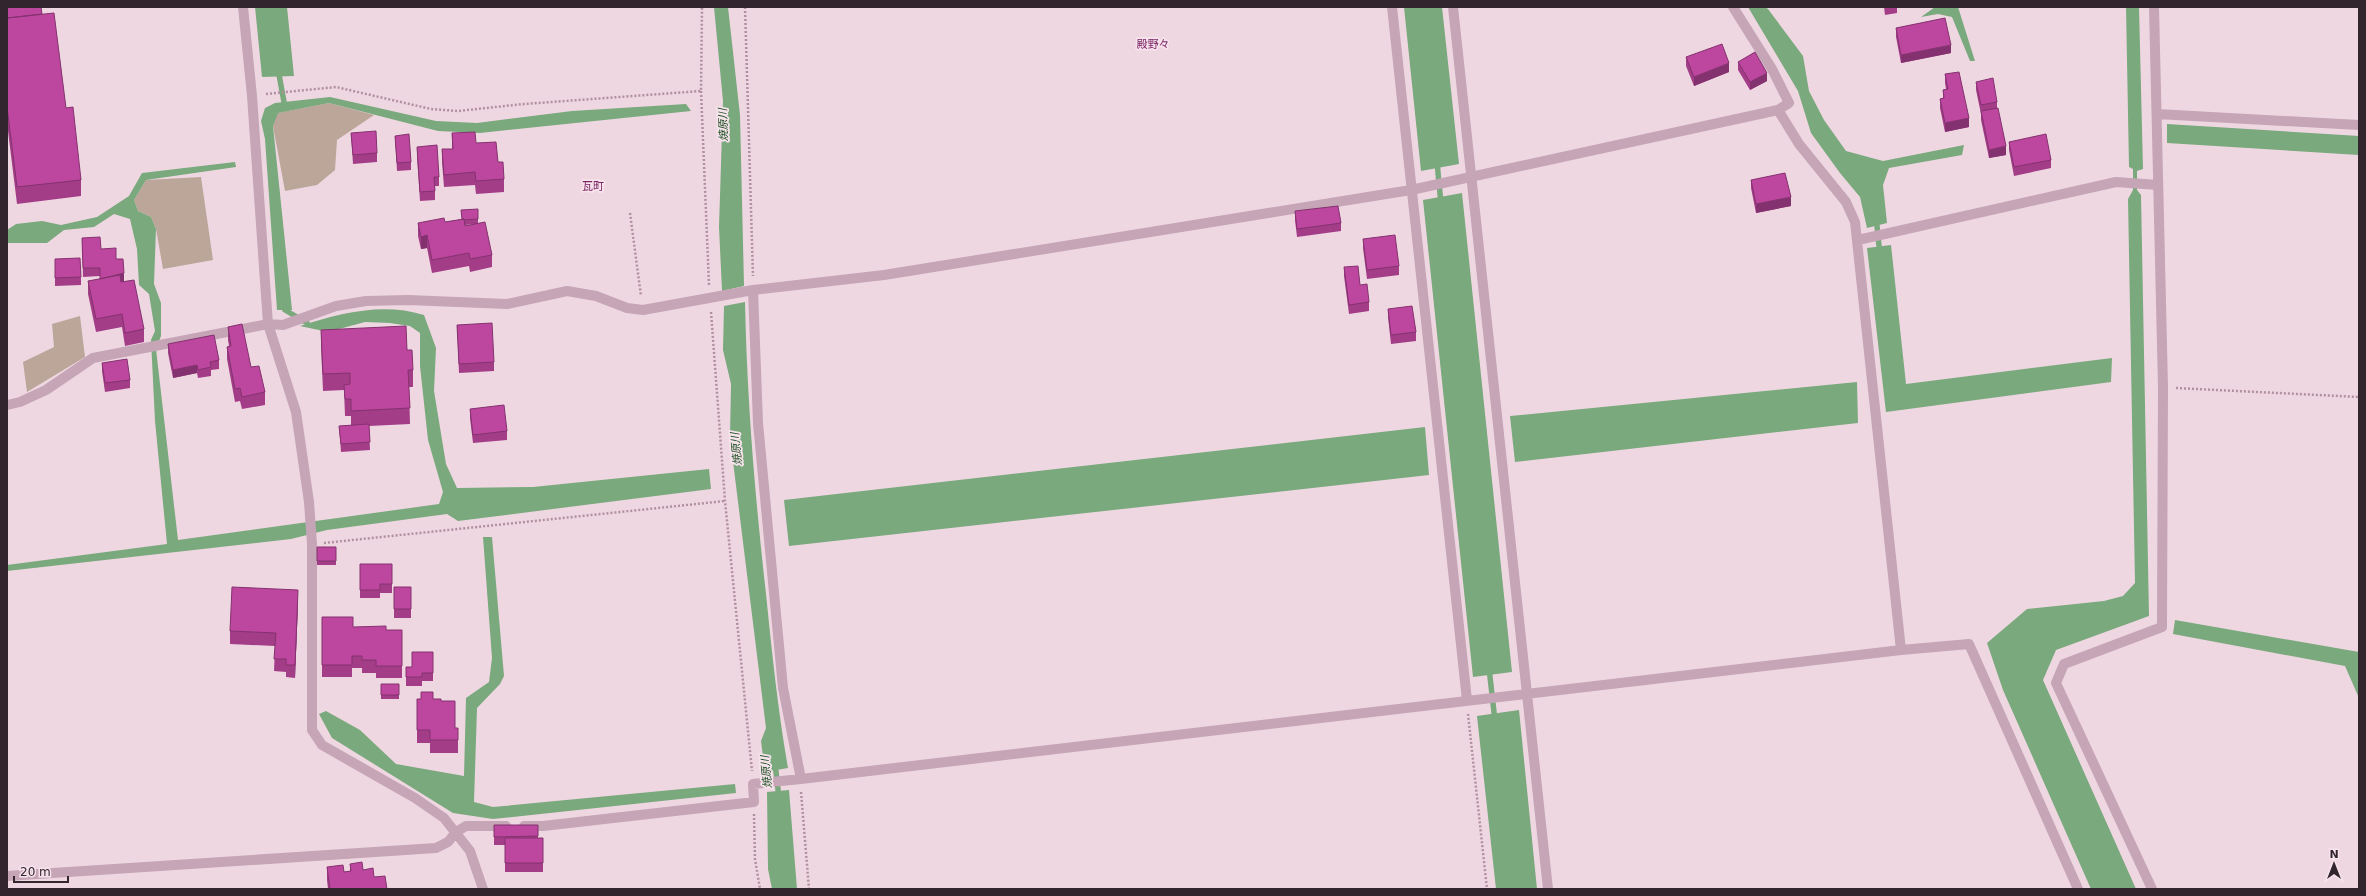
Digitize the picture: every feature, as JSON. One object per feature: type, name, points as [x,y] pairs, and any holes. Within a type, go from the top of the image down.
[{"type":"street","points":[[242,7],[252,96],[268,324],[296,412],[310,517],[312,542],[312,730],[322,744],[415,798],[444,818],[470,851],[483,889]]},
{"type":"street","points":[[1392,7],[1411,190],[1469,700]]},
{"type":"street","points":[[1453,7],[1525,694],[1548,889]]},
{"type":"street","points":[[7,405],[20,402],[46,390],[93,358],[268,324],[283,325],[336,306],[366,301],[408,300],[507,304],[567,291],[596,296],[627,308],[643,310],[710,300],[753,290],[884,275],[1411,190],[1778,110],[1789,103],[1772,69],[1733,7]]},
{"type":"street","points":[[2152,889],[2056,683],[2064,664],[2162,627],[2163,387],[2154,7]]},
{"type":"street","points":[[1778,110],[1799,144],[1846,202],[1855,222],[1901,650]]},
{"type":"street","points":[[2157,114],[2359,125]]},
{"type":"street","points":[[1858,240],[2116,182],[2158,184]]},
{"type":"street","points":[[753,290],[758,423],[782,680],[796,779]]},
{"type":"street","points":[[7,876],[436,848],[448,842],[456,832],[466,826],[543,826],[754,802],[753,784],[765,782],[1901,650],[1970,644],[2078,889]]},
{"type":"path","points":[[702,7],[701,91],[710,300],[725,501],[753,784]]},
{"type":"path","points":[[745,7],[753,290]]},
{"type":"path","points":[[252,96],[336,87],[431,109],[458,111],[524,104],[701,91]]},
{"type":"path","points":[[630,213],[643,310]]},
{"type":"path","points":[[2163,387],[2359,397]]},
{"type":"path","points":[[312,542],[725,501]]},
{"type":"path","points":[[1469,700],[1487,889]]},
{"type":"path","points":[[796,779],[809,889]]},
{"type":"path","points":[[754,802],[755,859],[760,889]]},
{"type":"shaded area","points":[[329,103],[374,115],[337,140],[335,170],[317,185],[285,191],[273,126],[277,113]]},
{"type":"shaded area","points":[[201,177],[213,260],[163,269],[156,229],[151,217],[138,211],[134,200],[146,180]]},
{"type":"shaded area","points":[[80,316],[85,357],[27,392],[23,362],[54,347],[52,324]]},
{"type":"water","points":[[255,7],[287,7],[294,76],[262,77]]},
{"type":"water","points":[[714,7],[728,7],[740,115],[744,286],[722,291],[719,227],[723,101]]},
{"type":"water","points":[[1404,7],[1442,7],[1459,164],[1421,171]]},
{"type":"water","points":[[1748,7],[1765,7],[1768,9],[1803,56],[1809,91],[1824,120],[1846,151],[1883,161],[1964,145],[1962,155],[1889,168],[1883,185],[1887,223],[1867,228],[1860,197],[1840,173],[1811,133],[1798,91]]},
{"type":"water","points":[[1935,7],[1958,7],[1975,61],[1970,61],[1952,17],[1938,14],[1921,17]]},
{"type":"water","points":[[2126,7],[2139,7],[2143,169],[2137,171],[2137,190],[2141,195],[2149,616],[2056,650],[2043,680],[2136,889],[2091,889],[2003,690],[1987,643],[2027,609],[2104,601],[2123,596],[2135,583],[2128,199],[2133,190],[2133,169],[2129,167]]},
{"type":"water","points":[[330,97],[436,121],[477,123],[572,111],[686,104],[691,111],[480,133],[438,131],[329,103],[278,113],[273,126],[292,310],[277,310],[265,139],[261,121],[265,108],[275,103]]},
{"type":"water","points":[[2167,124],[2359,136],[2359,155],[2167,143]]},
{"type":"water","points":[[235,162],[236,167],[146,180],[134,200],[138,211],[151,217],[156,229],[154,284],[161,303],[161,336],[156,349],[178,540],[439,504],[443,492],[428,440],[420,366],[420,333],[410,326],[390,323],[365,322],[328,332],[300,326],[346,313],[377,309],[409,311],[424,315],[436,348],[434,391],[446,464],[457,488],[533,487],[709,469],[711,489],[458,521],[447,514],[327,530],[291,539],[7,571],[7,565],[167,544],[155,421],[151,340],[155,331],[149,294],[139,285],[137,249],[130,219],[114,214],[94,227],[64,230],[47,243],[7,243],[7,230],[16,224],[42,221],[61,225],[97,217],[129,196],[142,173]]},
{"type":"water","points":[[1462,193],[1512,672],[1473,677],[1423,200]]},
{"type":"water","points":[[1891,245],[1906,384],[2112,358],[2111,382],[1886,412],[1867,248]]},
{"type":"water","points":[[745,302],[752,448],[758,521],[781,725],[788,768],[765,772],[761,741],[766,728],[730,437],[731,384],[723,350],[724,306]]},
{"type":"water","points":[[1857,382],[1858,423],[1515,462],[1510,416]]},
{"type":"water","points":[[1425,427],[1429,475],[789,546],[784,500]]},
{"type":"water","points":[[483,537],[492,537],[504,676],[500,684],[477,708],[474,802],[493,807],[735,784],[736,793],[493,819],[453,813],[332,738],[319,714],[326,711],[360,730],[396,764],[464,776],[466,698],[489,682],[492,658]]},
{"type":"water","points":[[2175,620],[2359,652],[2359,698],[2345,666],[2173,634]]},
{"type":"water","points":[[1519,710],[1537,889],[1496,889],[1477,716]]},
{"type":"water","points":[[789,790],[797,889],[772,889],[768,869],[767,792]]},
{"type":"building","points":[[7,7],[41,7],[42,14],[7,18]]},
{"type":"building","points":[[54,13],[66,108],[73,107],[81,180],[17,187],[7,107],[7,18]]},
{"type":"building","points":[[1945,18],[1951,45],[1901,55],[1896,28]]},
{"type":"building","points":[[1722,44],[1729,63],[1694,77],[1686,57]]},
{"type":"building","points":[[1755,52],[1767,73],[1750,82],[1738,62]]},
{"type":"building","points":[[1959,72],[1969,118],[1945,123],[1940,99],[1944,98],[1943,90],[1948,89],[1945,74]]},
{"type":"building","points":[[1993,78],[1997,102],[1981,105],[1976,82]]},
{"type":"building","points":[[1998,108],[2006,146],[1989,150],[1981,111]]},
{"type":"building","points":[[376,131],[377,153],[353,155],[351,133]]},
{"type":"building","points":[[475,132],[476,143],[496,142],[498,162],[503,162],[504,179],[476,181],[475,172],[444,175],[442,149],[453,149],[452,133]]},
{"type":"building","points":[[409,134],[411,162],[397,163],[395,136]]},
{"type":"building","points":[[2046,134],[2051,160],[2014,167],[2009,142]]},
{"type":"building","points":[[437,145],[439,177],[434,177],[435,191],[420,192],[417,147]]},
{"type":"building","points":[[1785,173],[1791,197],[1756,204],[1751,180]]},
{"type":"building","points":[[1338,206],[1341,223],[1297,229],[1295,211]]},
{"type":"building","points":[[478,209],[478,219],[462,219],[461,210]]},
{"type":"building","points":[[444,218],[445,222],[464,219],[465,226],[485,222],[492,255],[470,259],[469,253],[432,260],[427,235],[421,237],[418,223]]},
{"type":"building","points":[[1395,235],[1399,266],[1367,270],[1363,239]]},
{"type":"building","points":[[100,237],[101,249],[116,248],[116,259],[123,259],[124,273],[100,279],[100,268],[83,268],[82,238]]},
{"type":"building","points":[[80,258],[81,277],[55,278],[55,259]]},
{"type":"building","points":[[1358,266],[1360,285],[1367,284],[1369,302],[1349,305],[1344,267]]},
{"type":"building","points":[[120,275],[121,282],[134,280],[144,329],[125,333],[122,314],[96,319],[88,281]]},
{"type":"building","points":[[1412,306],[1416,332],[1391,335],[1388,309]]},
{"type":"building","points":[[492,323],[494,362],[459,364],[457,325]]},
{"type":"building","points":[[242,324],[251,367],[259,366],[265,392],[242,397],[240,388],[235,389],[227,347],[231,346],[228,327]]},
{"type":"building","points":[[406,326],[407,350],[412,350],[413,370],[408,370],[410,408],[351,411],[351,399],[345,399],[344,385],[350,384],[350,373],[323,374],[321,330]]},
{"type":"building","points":[[214,335],[219,360],[210,362],[211,367],[198,370],[197,365],[173,370],[168,344]]},
{"type":"building","points":[[127,359],[130,380],[105,383],[102,363]]},
{"type":"building","points":[[504,405],[507,431],[473,435],[470,409]]},
{"type":"building","points":[[369,424],[370,442],[341,444],[339,426]]},
{"type":"building","points":[[317,547],[336,547],[336,561],[317,561]]},
{"type":"building","points":[[360,564],[392,564],[392,584],[380,584],[380,590],[360,590]]},
{"type":"building","points":[[232,587],[298,590],[295,665],[286,665],[286,659],[274,659],[276,633],[230,631]]},
{"type":"building","points":[[394,587],[411,587],[411,609],[394,609]]},
{"type":"building","points":[[322,617],[353,617],[353,627],[386,626],[386,630],[402,630],[402,666],[376,666],[376,660],[362,660],[362,656],[352,656],[352,665],[322,665]]},
{"type":"building","points":[[412,652],[433,652],[433,673],[422,673],[422,677],[406,677],[406,667],[412,667]]},
{"type":"building","points":[[381,684],[399,684],[399,695],[381,695]]},
{"type":"building","points":[[421,692],[433,692],[433,699],[441,699],[441,701],[455,701],[455,728],[458,728],[458,740],[430,740],[430,730],[417,730],[417,699],[421,699]]},
{"type":"building","points":[[494,825],[538,825],[538,836],[494,837]]},
{"type":"building","points":[[505,838],[543,838],[543,863],[505,863]]},
{"type":"building","points":[[362,862],[363,870],[373,868],[374,877],[385,876],[387,889],[330,889],[327,867],[343,865],[344,872],[351,871],[350,864]]},
{"type":"waterway","points":[[278,69],[284,102]]},
{"type":"waterway","points":[[1437,162],[1441,204]]},
{"type":"waterway","points":[[1877,226],[1879,246]]},
{"type":"waterway","points":[[285,310],[307,323]]},
{"type":"waterway","points":[[1489,668],[1495,721]]},
{"type":"waterway","name":"焼原川","points":[[775,763],[779,798]]},
{"type":"district","name":"殿野々","points":[[1153,44]]},
{"type":"district","name":"瓦町","points":[[593,186]]}]
